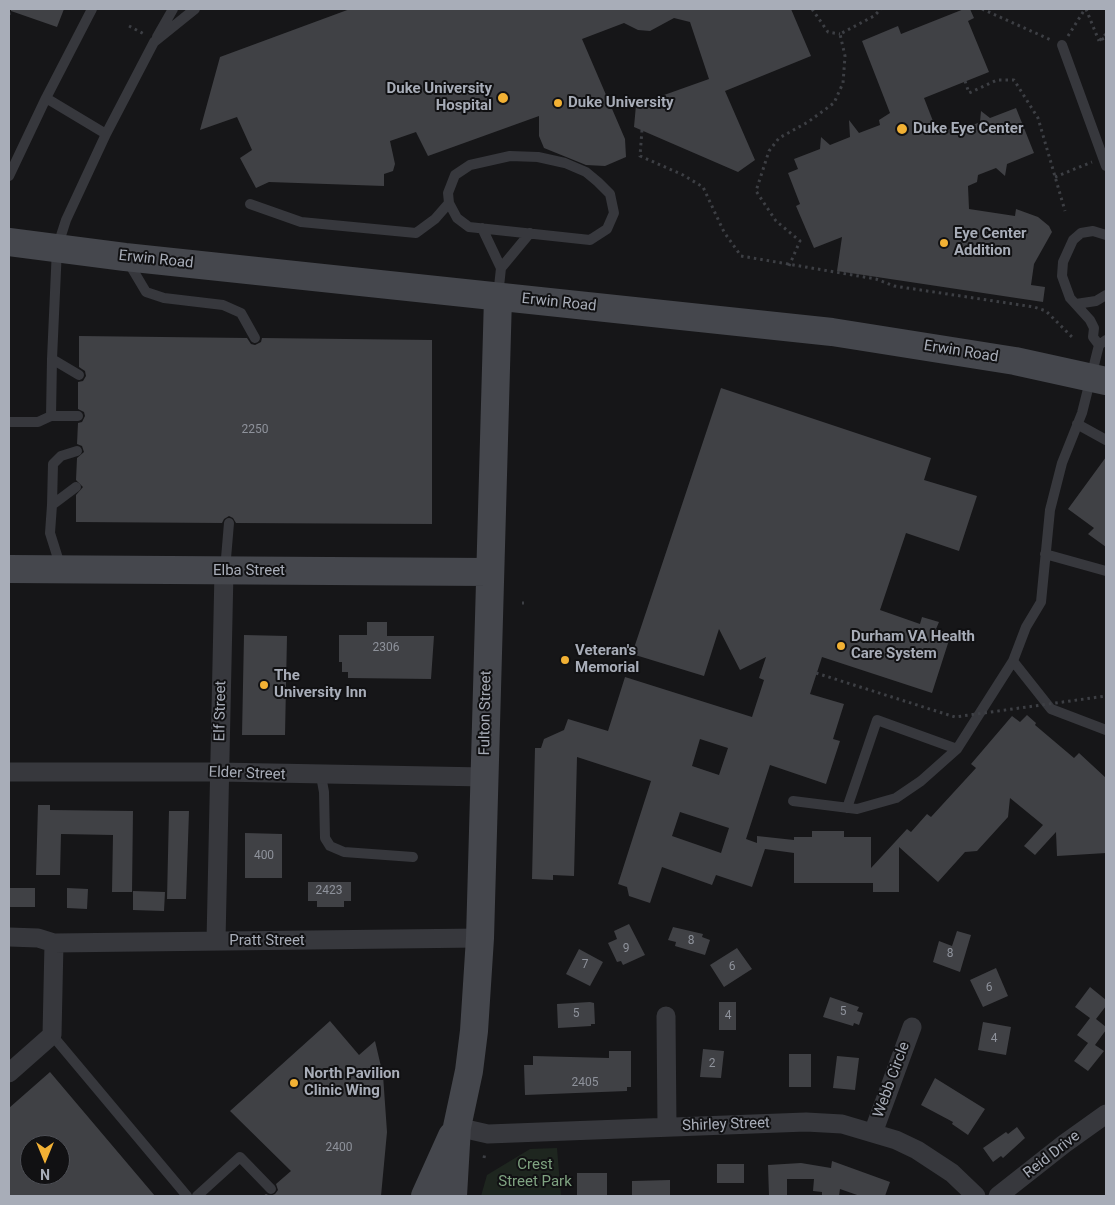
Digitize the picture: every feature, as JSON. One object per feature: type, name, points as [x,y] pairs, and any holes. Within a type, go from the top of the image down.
[{"type":"main road","name":"Erwin Road","points":[[9,242],[126,257],[864,336],[1015,361],[1098,379]]},
{"type":"main road","name":"Fulton Street","points":[[453,1196],[457,1127],[471,1060],[480,938],[498,297]]},
{"type":"main road","name":"Elba Street","points":[[9,570],[489,572]]},
{"type":"main road","name":"Fulton Street","points":[[425,1196],[457,1127]]},
{"type":"street","name":"Elf Street","points":[[216,941],[224,571]]},
{"type":"street","name":"Elder Street","points":[[9,772],[219,772],[321,776],[485,778]]},
{"type":"street","name":"Pratt Street","points":[[9,937],[38,938],[54,943],[480,938]]},
{"type":"street","points":[[9,1073],[52,1035],[54,943]]},
{"type":"street","points":[[666,1016],[667,1127]]},
{"type":"street","name":"Webb Circle","points":[[873,1132],[912,1027]]},
{"type":"street","name":"Reid Drive","points":[[998,1196],[1064,1144],[1106,1114]]},
{"type":"street","name":"Shirley Street","points":[[457,1127],[488,1134],[806,1122],[842,1124],[896,1140],[935,1161],[976,1196]]},
{"type":"lane","points":[[9,176],[46,98],[92,9]]},
{"type":"lane","points":[[51,416],[57,248],[66,220],[106,134],[173,9]]},
{"type":"lane","points":[[154,42],[195,9]]},
{"type":"lane","points":[[1062,45],[1105,162]]},
{"type":"lane","points":[[46,98],[106,134]]},
{"type":"lane","points":[[510,156],[538,157],[565,163],[586,172],[610,194],[614,213],[607,230],[590,240],[469,227],[457,218],[449,204],[448,193],[455,175],[470,164],[510,156]]},
{"type":"lane","points":[[250,204],[301,222],[416,233],[435,219],[449,204]]},
{"type":"lane","points":[[482,228],[501,268],[498,297]]},
{"type":"lane","points":[[793,800],[857,809],[896,798],[921,781],[957,749],[1013,661],[1026,627],[1041,602],[1052,502],[1062,463],[1077,424],[1098,379],[1102,342],[1093,337],[1094,328],[1090,320],[1065,288],[1062,276],[1063,262],[1073,240],[1081,234],[1093,231],[1106,235]]},
{"type":"lane","points":[[501,268],[530,233]]},
{"type":"lane","points":[[126,257],[146,292],[164,298],[223,305],[241,314],[255,338]]},
{"type":"lane","points":[[1076,304],[1096,301],[1106,296]]},
{"type":"lane","points":[[52,359],[78,375]]},
{"type":"lane","points":[[9,422],[38,422],[51,416],[78,416]]},
{"type":"lane","points":[[1077,424],[1106,440]]},
{"type":"lane","points":[[61,570],[50,533],[51,478],[53,464],[61,456],[77,451]]},
{"type":"lane","points":[[52,505],[76,487]]},
{"type":"lane","points":[[224,571],[229,523]]},
{"type":"lane","points":[[1045,554],[1106,571]]},
{"type":"lane","points":[[1013,661],[1051,709],[1106,730]]},
{"type":"lane","points":[[847,808],[877,720],[957,749]]},
{"type":"lane","points":[[321,776],[324,792],[325,838],[330,846],[344,852],[413,858]]},
{"type":"lane","points":[[52,1035],[187,1196]]},
{"type":"lane","points":[[197,1196],[240,1157],[271,1189]]},
{"type":"path","points":[[9,9],[9,15]]},
{"type":"path","points":[[812,9],[828,32],[840,34],[874,16],[881,9]]},
{"type":"path","points":[[982,9],[1062,45],[1085,9]]},
{"type":"path","points":[[1085,9],[1099,40],[1106,36]]},
{"type":"path","points":[[129,26],[139,32]]},
{"type":"path","points":[[789,266],[800,241],[776,221],[756,191],[769,151],[779,138],[808,122],[834,103],[843,83],[845,56],[840,34]]},
{"type":"path","points":[[965,81],[968,93],[997,80],[1014,80],[1038,118],[1065,211]]},
{"type":"path","points":[[642,130],[640,156],[683,175],[703,187],[724,232],[741,256],[789,266],[876,279],[894,286],[1034,307],[1046,310],[1074,339]]},
{"type":"path","points":[[1055,177],[1105,162]]},
{"type":"path","points":[[816,673],[954,717],[1106,696]]},
{"type":"green space","name":"Crest Street Park","points":[[557,1148],[561,1196],[481,1196],[487,1175],[530,1149]]},
{"type":"building","points":[[11,9],[64,9],[57,27],[11,11]]},
{"type":"building","name":"Duke University Hospital","points":[[350,9],[791,9],[811,56],[725,91],[755,160],[738,172],[634,127],[636,105],[709,79],[690,22],[674,18],[650,31],[638,30],[624,23],[582,39],[625,139],[626,157],[605,166],[586,165],[544,148],[539,136],[539,116],[428,156],[416,132],[390,141],[395,164],[393,171],[384,174],[384,186],[269,182],[256,188],[240,158],[252,150],[237,117],[200,130],[220,57]]},
{"type":"building","name":"Duke Eye Center","points":[[964,9],[970,9],[974,18],[968,21],[989,72],[924,98],[938,134],[956,126],[961,130],[980,122],[981,111],[990,118],[1016,108],[1034,153],[1007,164],[1005,176],[996,168],[978,175],[977,182],[968,186],[969,209],[1015,216],[1016,209],[1038,217],[1049,226],[1052,232],[1034,264],[1031,285],[1045,287],[1043,302],[837,271],[842,237],[814,248],[796,206],[800,204],[788,173],[798,169],[794,159],[820,149],[821,137],[830,145],[850,137],[849,120],[859,133],[880,125],[879,120],[890,113],[862,41],[898,26],[901,34]]},
{"type":"building","points":[[79,336],[247,338],[251,344],[255,345],[261,342],[262,338],[432,340],[432,524],[236,523],[229,516],[222,523],[76,522],[76,495],[83,487],[76,480],[77,458],[84,452],[82,446],[77,444],[78,423],[82,422],[85,416],[84,412],[78,409],[78,382],[83,381],[86,376],[85,371],[79,367]]},
{"type":"building","name":"Durham VA Health Care System","points":[[721,388],[931,458],[924,480],[977,496],[959,551],[906,533],[880,610],[920,624],[922,617],[939,622],[936,629],[951,634],[932,693],[822,657],[810,694],[844,704],[833,739],[840,741],[826,784],[770,765],[746,839],[757,843],[757,836],[794,840],[794,837],[812,837],[812,831],[844,831],[844,837],[871,837],[871,868],[907,829],[911,832],[927,814],[931,817],[976,768],[971,764],[1012,716],[1020,722],[1027,715],[1036,723],[1035,725],[1074,758],[1079,753],[1106,778],[1106,853],[1057,856],[1056,832],[1035,855],[1024,846],[1043,825],[1010,798],[1008,817],[977,851],[965,852],[938,882],[899,847],[899,892],[873,892],[873,883],[794,883],[794,853],[765,849],[752,887],[716,875],[712,885],[662,867],[650,903],[629,896],[627,887],[618,884],[651,781],[577,757],[574,876],[553,875],[553,880],[532,879],[535,748],[541,748],[544,739],[564,730],[568,719],[608,731],[625,677],[752,717],[764,680],[759,678],[766,657],[740,670],[719,629],[704,676],[632,654]],"holes":[[[700,739],[728,748],[719,775],[692,766]],[[680,812],[729,828],[721,853],[672,836]]]},
{"type":"building","points":[[1106,457],[1106,547],[1088,534],[1094,528],[1068,509]]},
{"type":"building","points":[[367,622],[387,622],[387,636],[434,636],[431,679],[348,678],[348,672],[342,672],[342,662],[339,662],[339,635],[367,635]]},
{"type":"building","name":"The University Inn","points":[[244,635],[287,636],[285,735],[242,735]]},
{"type":"building","points":[[38,805],[50,805],[50,810],[133,811],[132,892],[112,892],[113,835],[61,834],[60,875],[36,875]]},
{"type":"building","points":[[169,811],[189,811],[186,899],[167,899]]},
{"type":"building","points":[[245,833],[282,834],[282,878],[245,878]]},
{"type":"building","points":[[308,882],[351,882],[351,901],[344,901],[344,907],[317,907],[317,901],[308,901]]},
{"type":"building","points":[[9,888],[35,888],[35,907],[9,907]]},
{"type":"building","points":[[67,888],[88,889],[87,909],[67,908]]},
{"type":"building","points":[[133,891],[165,892],[164,911],[133,910]]},
{"type":"building","points":[[629,924],[645,955],[623,965],[621,961],[617,962],[608,943],[617,939],[614,931]]},
{"type":"building","points":[[673,927],[703,934],[702,937],[710,940],[705,955],[675,946],[676,942],[668,940]]},
{"type":"building","points":[[957,931],[971,935],[960,972],[933,962],[939,941],[952,946]]},
{"type":"building","points":[[737,948],[752,969],[724,987],[710,965]]},
{"type":"building","points":[[579,949],[603,962],[590,986],[566,974]]},
{"type":"building","points":[[996,968],[1008,996],[983,1007],[970,980]]},
{"type":"building","points":[[1090,987],[1106,1000],[1106,1006],[1096,1019],[1106,1027],[1106,1030],[1095,1045],[1104,1051],[1088,1071],[1074,1061],[1088,1043],[1077,1035],[1090,1018],[1075,1007]]},
{"type":"building","points":[[830,997],[859,1007],[857,1011],[863,1013],[859,1025],[854,1023],[853,1026],[823,1017]]},
{"type":"building","points":[[719,1002],[736,1002],[736,1030],[719,1030]]},
{"type":"building","points":[[594,1003],[595,1024],[591,1024],[591,1026],[558,1028],[557,1004]]},
{"type":"building","points":[[330,1021],[359,1055],[375,1041],[383,1075],[387,1132],[381,1196],[270,1196],[278,1190],[276,1184],[291,1171],[230,1111]]},
{"type":"building","points":[[983,1022],[1011,1027],[1006,1055],[978,1050]]},
{"type":"building","points":[[703,1049],[724,1051],[721,1078],[700,1077]]},
{"type":"building","points":[[609,1051],[631,1051],[631,1087],[627,1087],[627,1091],[525,1095],[524,1065],[533,1065],[533,1056],[609,1058]]},
{"type":"building","points":[[789,1054],[811,1054],[811,1087],[789,1087]]},
{"type":"building","points":[[837,1056],[859,1058],[855,1090],[833,1088]]},
{"type":"building","points":[[50,1072],[155,1196],[9,1196],[9,1108]]},
{"type":"building","points":[[935,1078],[985,1109],[968,1135],[952,1124],[953,1122],[921,1105]]},
{"type":"building","points":[[1017,1127],[1025,1138],[1003,1158],[1001,1156],[993,1162],[983,1148],[1006,1132],[1008,1134]]},
{"type":"building","points":[[832,1161],[890,1182],[885,1196],[860,1196],[840,1189],[839,1196],[822,1196],[822,1192],[813,1191],[814,1179],[787,1179],[787,1196],[769,1196],[768,1165],[801,1163],[831,1168]]},
{"type":"building","points":[[717,1164],[744,1164],[744,1183],[717,1183]]},
{"type":"building","points":[[577,1173],[607,1173],[607,1196],[577,1196]]},
{"type":"building","points":[[670,1180],[670,1196],[632,1196],[632,1181]]},
{"type":"place","name":"Duke University Hospital","points":[[503,98]]},
{"type":"place","name":"Duke University","points":[[558,103]]},
{"type":"place","name":"Duke Eye Center","points":[[902,129]]},
{"type":"place","name":"Eye Center Addition","points":[[944,243]]},
{"type":"place","name":"Durham VA Health Care System","points":[[841,646]]},
{"type":"place","name":"Veteran's Memorial","points":[[565,660]]},
{"type":"place","name":"The University Inn","points":[[264,685]]},
{"type":"place","name":"North Pavilion Clinic Wing","points":[[294,1083]]}]
